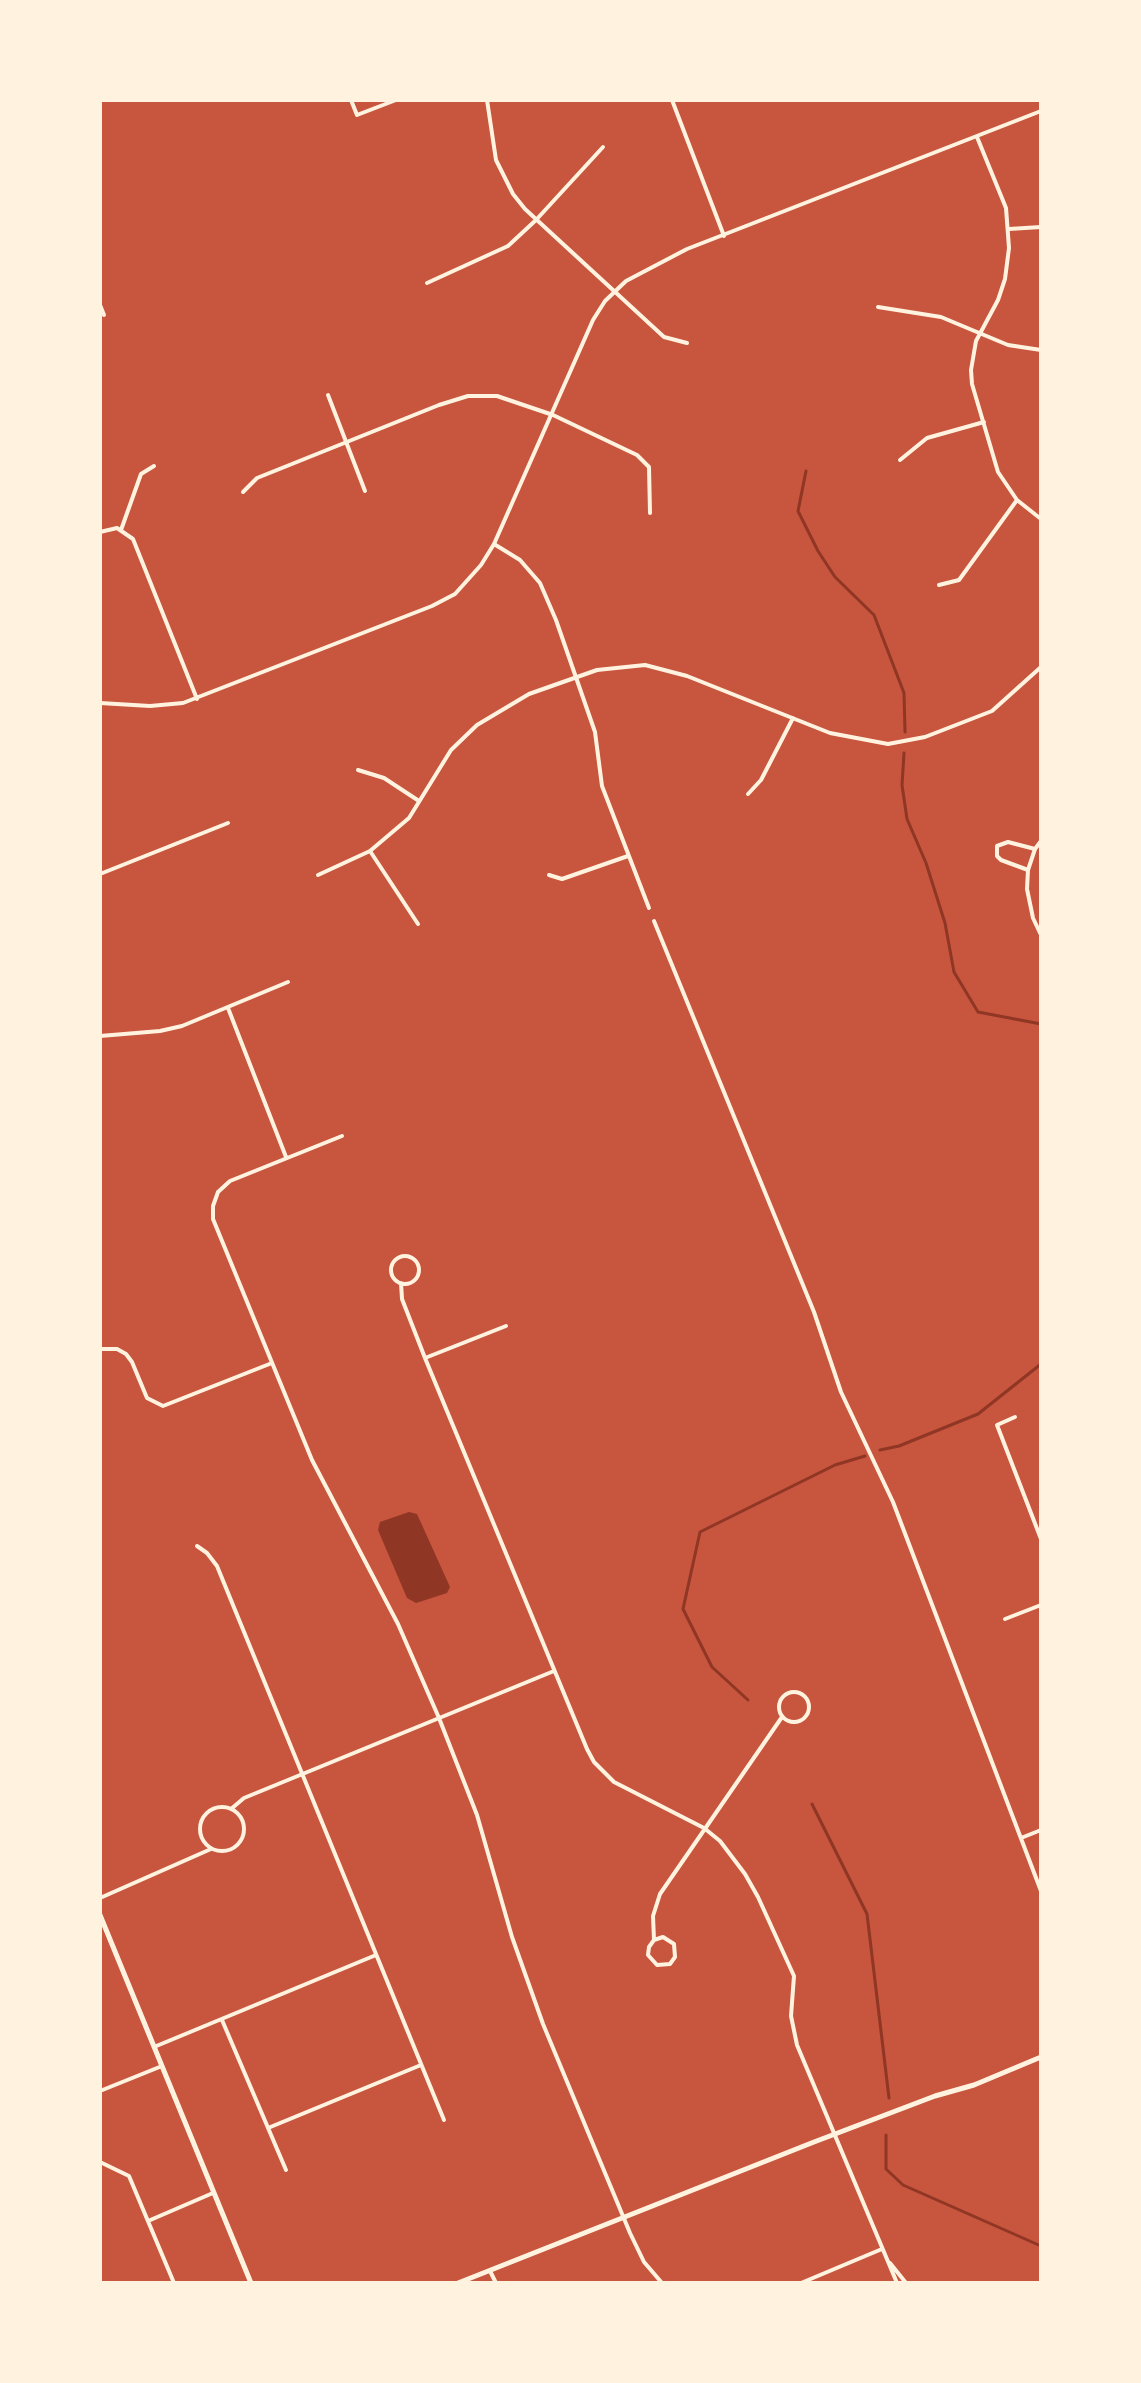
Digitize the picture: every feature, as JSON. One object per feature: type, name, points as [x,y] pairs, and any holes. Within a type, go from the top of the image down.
[{"type":"street","points":[[351,100],[357,115],[396,100]]},
{"type":"street","points":[[487,100],[496,160],[513,194],[536,220],[664,337],[687,343]]},
{"type":"street","points":[[672,100],[724,236]]},
{"type":"street","points":[[100,703],[164,706],[197,699],[432,606],[461,588],[494,544],[588,330],[605,301],[626,281],[687,249],[1041,111]]},
{"type":"street","points":[[977,137],[999,188],[1009,229],[1005,279],[991,314],[979,332],[971,370],[998,472],[1017,500],[1041,519]]},
{"type":"street","points":[[427,283],[508,246],[603,147]]},
{"type":"street","points":[[1009,229],[1041,227]]},
{"type":"street","points":[[100,305],[104,315]]},
{"type":"street","points":[[878,307],[941,317],[1008,345],[1041,350]]},
{"type":"street","points":[[328,395],[365,491]]},
{"type":"street","points":[[243,492],[257,478],[468,396],[506,398],[553,415],[637,455],[649,467],[650,513]]},
{"type":"street","points":[[900,460],[927,438],[984,422]]},
{"type":"street","points":[[121,530],[141,474],[154,466]]},
{"type":"street","points":[[939,585],[959,580],[1017,500]]},
{"type":"street","points":[[100,532],[112,528],[121,530],[136,545],[197,699]]},
{"type":"street","points":[[494,544],[520,560],[540,583],[595,732],[602,786],[649,908]]},
{"type":"street","points":[[318,875],[370,851],[409,818],[451,750],[477,725],[529,694],[577,677],[621,666],[645,665],[687,676],[830,733],[875,743],[904,743],[992,711],[1041,667]]},
{"type":"street","points":[[748,794],[761,780],[793,718]]},
{"type":"street","points":[[358,770],[384,778],[419,801]]},
{"type":"street","points":[[100,874],[228,823]]},
{"type":"street","points":[[1041,841],[1028,870],[1028,901],[1041,935]]},
{"type":"street","points":[[1028,870],[1001,860],[997,856],[997,846],[1008,842],[1035,849]]},
{"type":"street","points":[[370,851],[418,924]]},
{"type":"street","points":[[549,875],[562,879],[628,856]]},
{"type":"street","points":[[654,921],[814,1312],[841,1392],[893,1502],[1041,1891]]},
{"type":"street","points":[[100,1036],[182,1026],[288,982]]},
{"type":"street","points":[[228,1008],[286,1157]]},
{"type":"street","points":[[342,1136],[230,1181],[218,1192],[213,1219],[312,1460],[398,1624],[439,1718],[477,1815],[527,1981],[644,2262],[662,2283]]},
{"type":"street","points":[[408,1256],[416,1261],[419,1273],[414,1281],[401,1283],[394,1279],[391,1266],[396,1259],[408,1256]]},
{"type":"street","points":[[401,1283],[402,1299],[425,1358],[587,1749],[603,1773],[626,1790],[704,1828],[720,1841],[745,1874],[791,1967],[795,1985],[791,2016],[793,2031],[897,2283]]},
{"type":"street","points":[[425,1358],[506,1326]]},
{"type":"street","points":[[100,1349],[117,1349],[126,1354],[147,1398],[163,1406],[272,1363]]},
{"type":"street","points":[[1015,1417],[997,1425],[1041,1539]]},
{"type":"street","points":[[197,1546],[217,1566],[444,2120]]},
{"type":"street","points":[[1005,1619],[1041,1605]]},
{"type":"street","points":[[212,1849],[201,1836],[202,1820],[215,1808],[231,1809],[244,1798],[554,1671]]},
{"type":"street","points":[[654,1940],[663,1937],[674,1944],[675,1957],[670,1964],[661,1966],[650,1959],[648,1951],[654,1940],[653,1916],[660,1894],[782,1717],[779,1703],[785,1695],[798,1692],[806,1697],[810,1706],[804,1719],[795,1722],[782,1717]]},
{"type":"street","points":[[100,1898],[212,1849],[229,1850],[242,1838],[242,1822],[231,1809]]},
{"type":"street","points":[[1021,1838],[1041,1830]]},
{"type":"street","points":[[100,1915],[251,2283]]},
{"type":"street","points":[[154,2047],[376,1955]]},
{"type":"street","points":[[222,2020],[286,2170]]},
{"type":"street","points":[[458,2283],[1041,2057]]},
{"type":"street","points":[[268,2128],[421,2065]]},
{"type":"street","points":[[100,2091],[162,2066]]},
{"type":"street","points":[[100,2162],[129,2176],[174,2283]]},
{"type":"street","points":[[148,2221],[213,2193]]},
{"type":"street","points":[[801,2283],[882,2249]]},
{"type":"street","points":[[888,2261],[906,2283]]},
{"type":"street","points":[[490,2271],[496,2283]]},
{"type":"shaded area","points":[[409,1512],[417,1514],[450,1587],[447,1593],[416,1603],[407,1598],[378,1530],[380,1522]]},
{"type":"waterway","points":[[806,471],[798,511],[835,577],[874,615],[904,693],[905,732]]},
{"type":"waterway","points":[[904,753],[902,785],[907,819],[926,863],[945,923],[954,972],[978,1012],[1041,1024]]},
{"type":"waterway","points":[[880,1450],[899,1446],[978,1414],[1041,1364]]},
{"type":"waterway","points":[[748,1700],[712,1667],[683,1609],[700,1532],[835,1465],[865,1456]]},
{"type":"waterway","points":[[812,1804],[867,1914],[889,2098]]},
{"type":"waterway","points":[[886,2135],[886,2169],[903,2185],[1041,2246]]}]
